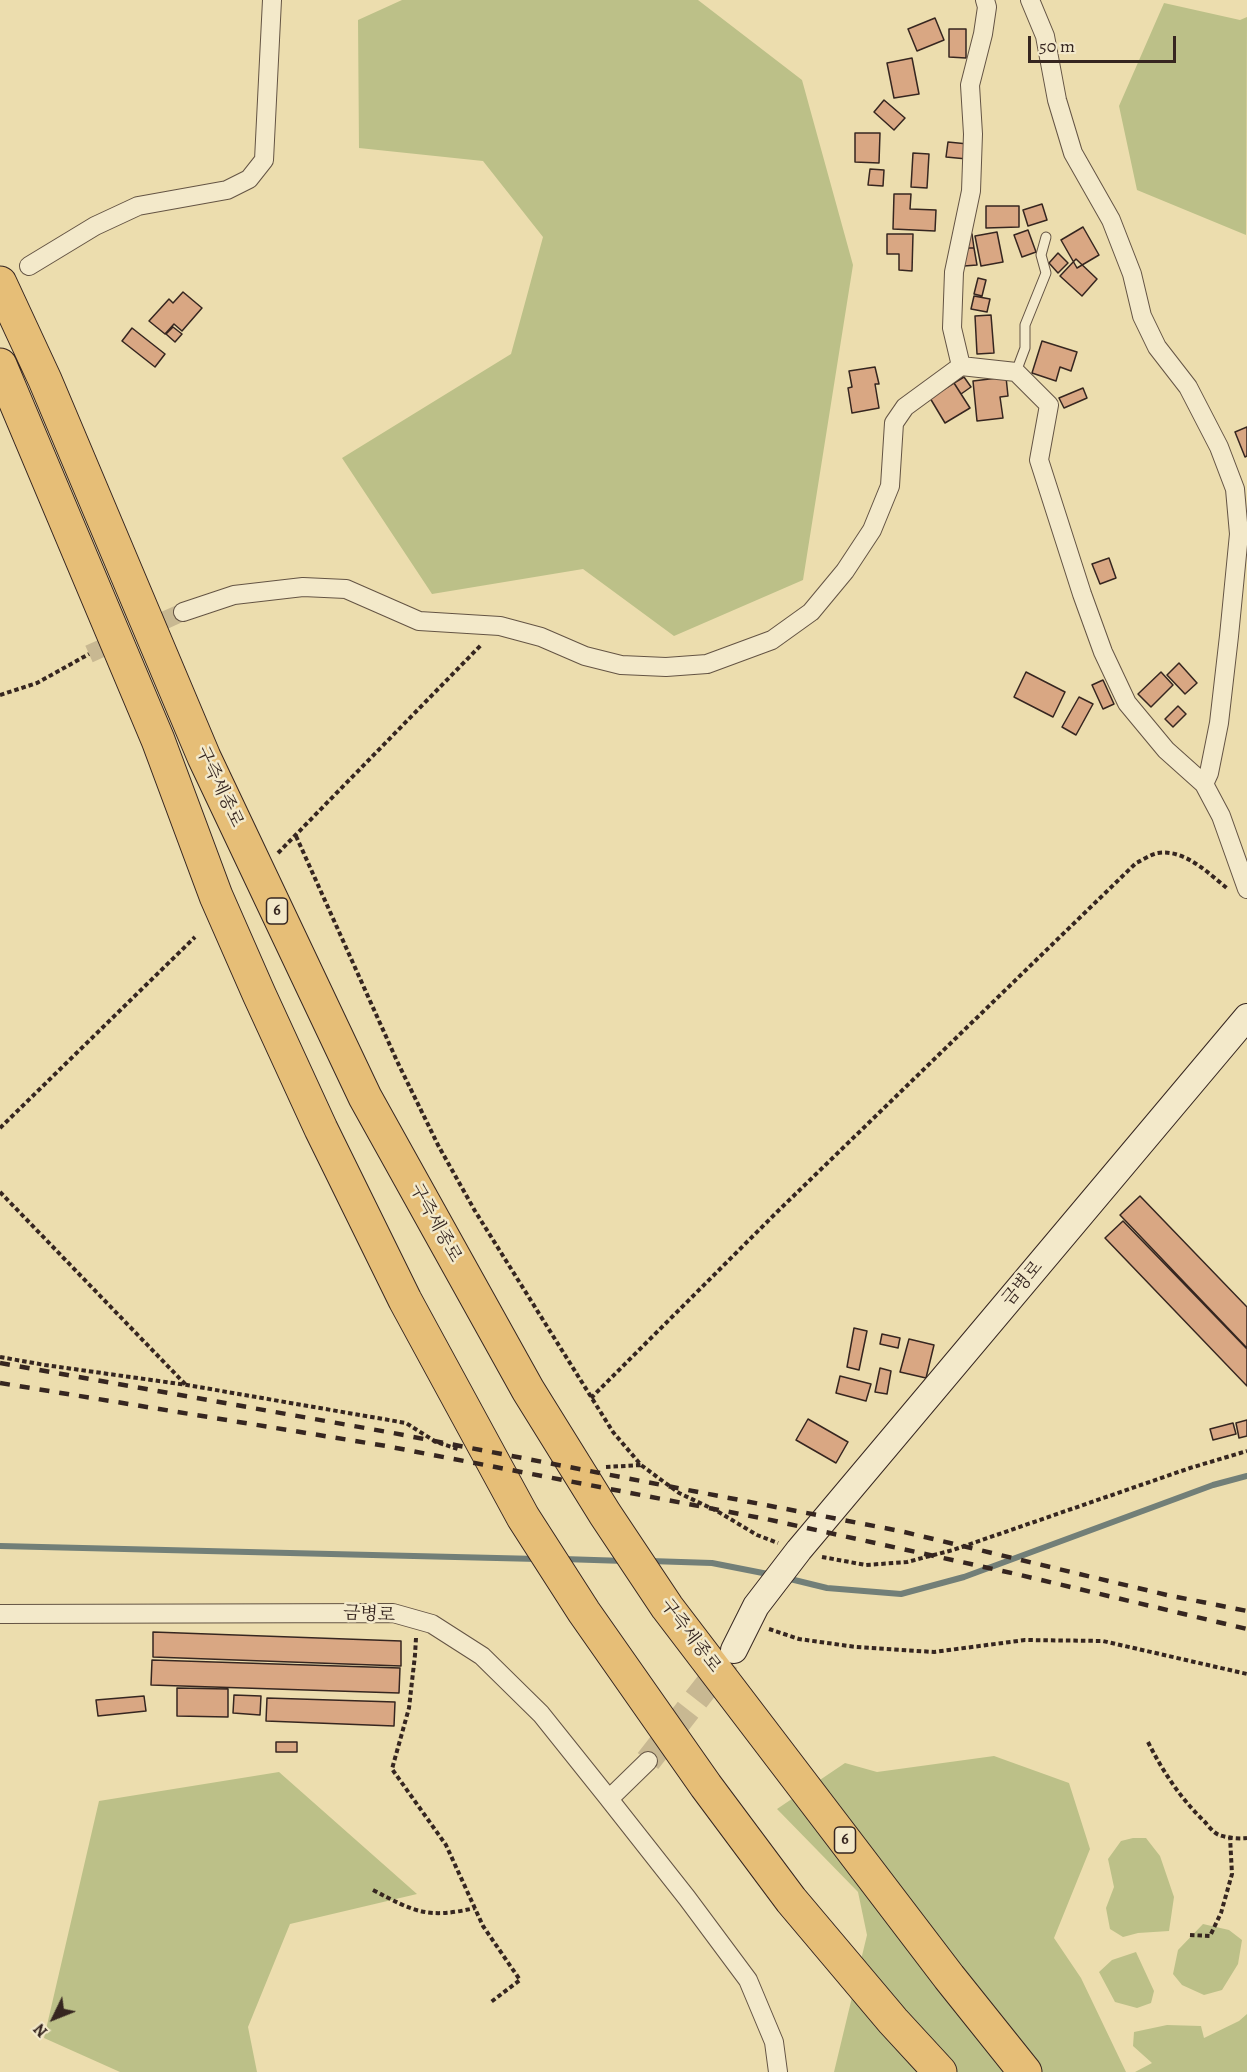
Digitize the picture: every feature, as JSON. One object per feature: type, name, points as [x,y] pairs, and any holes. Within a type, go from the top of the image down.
[{"type":"highway","name":"구즉세종로","points":[[0,283],[45,380],[204,757],[365,1097],[528,1390],[605,1514],[667,1607],[949,1977],[1025,2072]]},
{"type":"highway","name":"구즉세종로","points":[[0,365],[158,740],[216,896],[259,994],[321,1129],[405,1300],[523,1517],[584,1612],[706,1786],[791,1900],[893,2021],[940,2072]]},
{"type":"street","points":[[28,266],[95,226],[138,206],[227,190],[249,178],[264,160],[272,0]]},
{"type":"street","points":[[961,366],[952,328],[954,272],[971,191],[973,134],[970,85],[983,34],[987,6],[985,0]]},
{"type":"street","points":[[1030,0],[1045,36],[1056,100],[1073,153],[1111,220],[1132,274],[1142,316],[1157,346],[1188,387],[1219,447],[1235,489],[1239,534],[1230,628],[1219,723],[1209,773],[1204,784]]},
{"type":"street","points":[[183,612],[234,595],[303,587],[346,589],[419,621],[500,626],[541,637],[585,656],[621,665],[666,667],[707,664],[771,640],[811,612],[845,571],[872,530],[890,486],[894,423],[905,407],[961,366],[1016,372],[1048,405],[1039,460],[1103,652],[1127,702],[1166,750],[1204,784],[1221,816],[1238,890]]},
{"type":"street","name":"금병로","points":[[752,1613],[799,1550],[1247,1017]]},
{"type":"street","name":"금병로","points":[[0,1614],[393,1613],[432,1624],[482,1656],[541,1714],[687,1898],[748,1980],[774,2042],[778,2072]]},
{"type":"street","points":[[734,1650],[752,1613]]},
{"type":"street","points":[[609,1799],[648,1761]]},
{"type":"lane","points":[[1016,372],[1025,348],[1025,325],[1046,273],[1041,255],[1046,237]]},
{"type":"path","points":[[275,856],[500,626]]},
{"type":"path","points":[[0,695],[37,683],[89,654]]},
{"type":"path","points":[[296,836],[397,1061],[438,1145],[475,1211],[613,1432],[641,1465],[680,1492],[757,1535],[835,1560],[866,1565],[907,1562],[953,1550],[1190,1467],[1247,1451]]},
{"type":"path","points":[[591,1398],[777,1212],[1136,863],[1157,853],[1178,854],[1238,890]]},
{"type":"path","points":[[0,1128],[195,937]]},
{"type":"path","points":[[0,1192],[187,1385]]},
{"type":"path","points":[[0,1357],[187,1385],[406,1423],[436,1442],[459,1449]]},
{"type":"path","points":[[605,1467],[641,1465]]},
{"type":"path","points":[[752,1613],[799,1639],[856,1647],[934,1652],[1025,1640],[1103,1641],[1247,1674]]},
{"type":"path","points":[[416,1620],[416,1655],[409,1708],[392,1769],[446,1845],[483,1926],[520,1980],[491,2002]]},
{"type":"path","points":[[1148,1742],[1161,1769],[1198,1815],[1217,1834],[1247,1838]]},
{"type":"path","points":[[1190,1935],[1210,1936],[1221,1913],[1232,1874],[1230,1837]]},
{"type":"path","points":[[373,1890],[415,1911],[435,1914],[475,1908]]},
{"type":"green space","points":[[402,0],[698,0],[802,80],[853,265],[803,580],[674,636],[583,569],[432,594],[342,458],[511,354],[543,237],[483,161],[359,148],[358,20]]},
{"type":"green space","points":[[1164,3],[1240,20],[1247,17],[1246,235],[1137,190],[1119,106]]},
{"type":"green space","points":[[994,1756],[1069,1783],[1090,1849],[1054,1938],[1081,1978],[1126,2072],[834,2072],[867,1935],[858,1892],[777,1809],[845,1763],[877,1772]]},
{"type":"green space","points":[[279,1772],[417,1894],[290,1924],[248,2027],[257,2072],[120,2072],[44,2038],[99,1801]]},
{"type":"green space","points":[[1146,1838],[1160,1856],[1174,1897],[1169,1931],[1138,1933],[1123,1937],[1110,1929],[1106,1908],[1114,1887],[1108,1859],[1121,1841]]},
{"type":"green space","points":[[1203,1924],[1229,1930],[1242,1940],[1238,1964],[1222,1990],[1204,1995],[1182,1985],[1173,1974],[1178,1950]]},
{"type":"green space","points":[[1136,1952],[1154,1991],[1151,2003],[1137,2008],[1115,2002],[1099,1972],[1112,1960]]},
{"type":"green space","points":[[1247,2014],[1247,2072],[1135,2072],[1152,2063],[1133,2046],[1134,2032],[1167,2025],[1201,2026],[1204,2038],[1239,2021]]},
{"type":"building","points":[[935,18],[944,40],[917,51],[908,29]]},
{"type":"building","points":[[949,29],[966,29],[966,58],[949,57]]},
{"type":"building","points":[[912,58],[919,94],[894,98],[887,63]]},
{"type":"building","points":[[884,100],[905,118],[894,130],[874,112]]},
{"type":"building","points":[[855,133],[880,133],[879,163],[855,162]]},
{"type":"building","points":[[948,142],[968,144],[967,159],[946,157]]},
{"type":"building","points":[[913,153],[929,154],[927,188],[911,187]]},
{"type":"building","points":[[870,169],[884,170],[883,186],[868,185]]},
{"type":"building","points":[[894,194],[911,194],[910,209],[936,210],[935,231],[893,229]]},
{"type":"building","points":[[1042,204],[1047,220],[1028,226],[1023,210]]},
{"type":"building","points":[[986,206],[1019,206],[1019,227],[986,228]]},
{"type":"building","points":[[1083,227],[1099,255],[1077,268],[1061,240]]},
{"type":"building","points":[[1028,230],[1036,252],[1022,257],[1014,235]]},
{"type":"building","points":[[997,232],[1003,262],[981,266],[975,236]]},
{"type":"building","points":[[887,234],[913,234],[912,271],[899,270],[899,254],[887,254]]},
{"type":"building","points":[[972,234],[974,248],[964,248],[965,236]]},
{"type":"building","points":[[964,248],[974,248],[977,265],[964,266]]},
{"type":"building","points":[[1058,253],[1068,263],[1058,273],[1049,263]]},
{"type":"building","points":[[1076,259],[1097,279],[1082,296],[1060,276]]},
{"type":"building","points":[[978,278],[986,280],[982,296],[974,294]]},
{"type":"building","points":[[183,292],[202,308],[182,331],[174,324],[165,334],[149,321],[169,299],[173,303]]},
{"type":"building","points":[[974,296],[990,299],[987,312],[971,309]]},
{"type":"building","points":[[991,315],[994,353],[977,354],[975,316]]},
{"type":"building","points":[[173,327],[182,334],[175,342],[166,334]]},
{"type":"building","points":[[132,328],[165,354],[155,367],[122,341]]},
{"type":"building","points":[[1042,341],[1077,352],[1071,371],[1060,367],[1056,381],[1032,373]]},
{"type":"building","points":[[875,367],[879,384],[875,384],[879,408],[852,413],[848,388],[852,387],[849,371]]},
{"type":"building","points":[[964,377],[971,387],[961,394],[954,383]]},
{"type":"building","points":[[1006,377],[1008,396],[1000,397],[1003,418],[977,421],[973,381]]},
{"type":"building","points":[[954,383],[970,408],[945,423],[930,398]]},
{"type":"building","points":[[1083,388],[1087,398],[1064,408],[1059,398]]},
{"type":"building","points":[[1247,427],[1247,456],[1245,457],[1235,432]]},
{"type":"building","points":[[1109,558],[1116,578],[1100,584],[1092,564]]},
{"type":"building","points":[[1179,663],[1197,683],[1185,694],[1167,675]]},
{"type":"building","points":[[1026,672],[1065,692],[1053,717],[1014,697]]},
{"type":"building","points":[[1161,672],[1173,685],[1151,707],[1138,694]]},
{"type":"building","points":[[1103,680],[1114,704],[1103,709],[1092,685]]},
{"type":"building","points":[[1079,697],[1093,704],[1076,735],[1062,727]]},
{"type":"building","points":[[1178,706],[1186,714],[1173,727],[1165,719]]},
{"type":"building","points":[[1140,1196],[1247,1307],[1247,1348],[1120,1215]]},
{"type":"building","points":[[1123,1221],[1247,1349],[1247,1386],[1105,1238]]},
{"type":"building","points":[[854,1328],[867,1331],[859,1370],[847,1367]]},
{"type":"building","points":[[882,1334],[900,1338],[898,1348],[880,1344]]},
{"type":"building","points":[[909,1339],[934,1345],[926,1378],[900,1372]]},
{"type":"building","points":[[880,1368],[891,1371],[887,1394],[875,1392]]},
{"type":"building","points":[[840,1376],[871,1384],[866,1401],[836,1393]]},
{"type":"building","points":[[808,1419],[848,1442],[836,1463],[796,1440]]},
{"type":"building","points":[[1247,1420],[1247,1436],[1239,1438],[1236,1423]]},
{"type":"building","points":[[1233,1423],[1236,1434],[1213,1440],[1210,1429]]},
{"type":"building","points":[[153,1632],[401,1641],[401,1666],[153,1657]]},
{"type":"building","points":[[152,1660],[400,1668],[399,1693],[151,1685]]},
{"type":"building","points":[[177,1688],[228,1689],[228,1717],[177,1716]]},
{"type":"building","points":[[234,1695],[261,1696],[260,1715],[233,1713]]},
{"type":"building","points":[[144,1696],[146,1711],[98,1716],[96,1700]]},
{"type":"building","points":[[267,1698],[395,1702],[394,1726],[266,1721]]},
{"type":"building","points":[[276,1742],[297,1742],[297,1752],[276,1752]]},
{"type":"waterway","points":[[786,1578],[827,1588],[901,1594],[964,1577],[1213,1485],[1247,1476]]},
{"type":"waterway","points":[[0,1546],[538,1559]]},
{"type":"waterway","points":[[563,1559],[625,1561]]},
{"type":"waterway","points":[[650,1561],[712,1563],[773,1575]]},
{"type":"tunnel","points":[[89,654],[183,612]]},
{"type":"tunnel","points":[[648,1761],[727,1660]]},
{"type":"railway","points":[[0,1363],[393,1433],[900,1531],[1167,1595],[1247,1611]]},
{"type":"railway","points":[[0,1383],[386,1446],[766,1519],[1016,1574],[1247,1629]]}]
